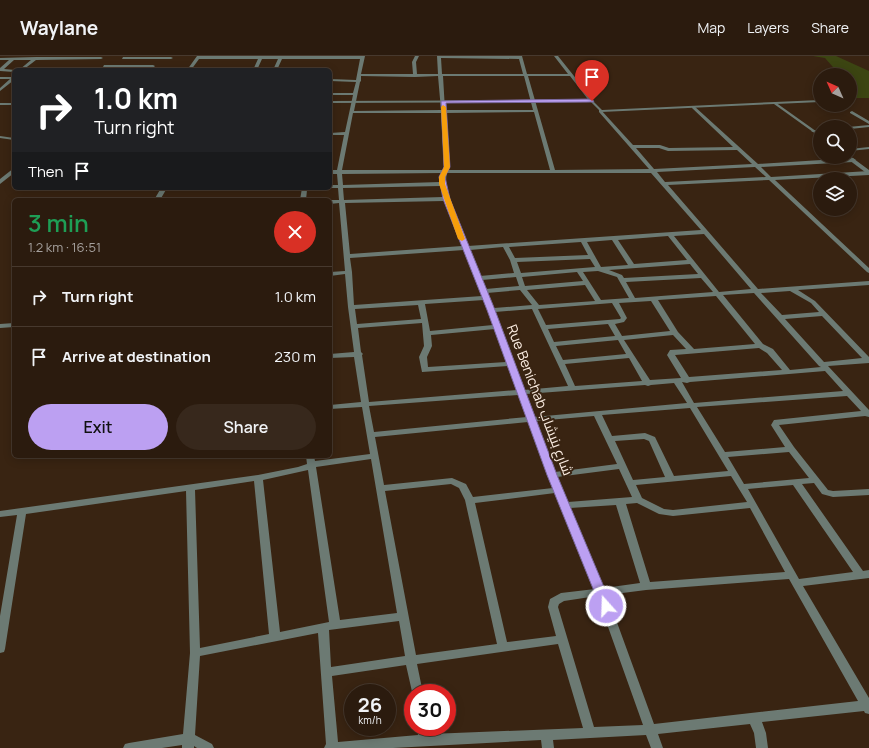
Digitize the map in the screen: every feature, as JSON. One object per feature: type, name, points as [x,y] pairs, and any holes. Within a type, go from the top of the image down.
[{"type":"street","points":[[24,68],[39,56]]},
{"type":"street","points":[[415,76],[414,62],[417,56]]},
{"type":"street","points":[[556,56],[631,147],[756,291],[868,414]]},
{"type":"street","points":[[0,59],[102,57]]},
{"type":"street","points":[[92,68],[102,57]]},
{"type":"street","points":[[102,68],[119,63],[125,57],[172,57]]},
{"type":"street","points":[[164,67],[172,57]]},
{"type":"street","points":[[190,68],[198,57],[260,59],[280,57],[363,57],[339,172],[343,202],[351,307],[359,354],[365,404],[415,684]]},
{"type":"street","points":[[276,68],[280,57]]},
{"type":"street","points":[[439,57],[520,57],[553,172]]},
{"type":"street","name":"Rue Benichab شارع بنيشاب","points":[[439,57],[447,167],[442,177],[442,184],[446,199],[491,310],[552,475],[601,592],[657,748]]},
{"type":"street","points":[[50,68],[63,58]]},
{"type":"street","points":[[12,71],[0,70],[13,59]]},
{"type":"street","points":[[256,68],[260,59]]},
{"type":"street","points":[[55,65],[95,64]]},
{"type":"street","points":[[102,68],[124,68]]},
{"type":"street","points":[[332,80],[415,76],[571,75]]},
{"type":"street","points":[[0,78],[12,78]]},
{"type":"street","points":[[0,90],[12,80]]},
{"type":"street","points":[[332,94],[356,94]]},
{"type":"street","points":[[332,102],[592,101]]},
{"type":"street","points":[[601,111],[813,101]]},
{"type":"street","points":[[775,103],[813,131]]},
{"type":"street","points":[[0,104],[12,104]]},
{"type":"street","points":[[694,107],[869,271]]},
{"type":"street","points":[[351,112],[536,111]]},
{"type":"street","points":[[852,112],[869,124]]},
{"type":"street","points":[[857,127],[869,124]]},
{"type":"street","points":[[332,134],[347,133]]},
{"type":"street","points":[[0,137],[12,139]]},
{"type":"street","points":[[631,147],[662,146],[668,150],[738,148]]},
{"type":"street","points":[[857,149],[869,148]]},
{"type":"street","points":[[332,172],[653,171],[813,162]]},
{"type":"street","points":[[857,164],[869,173]]},
{"type":"street","points":[[0,173],[12,172]]},
{"type":"street","points":[[367,172],[369,186]]},
{"type":"street","points":[[0,182],[12,173]]},
{"type":"street","points":[[664,184],[869,173]]},
{"type":"street","points":[[332,187],[442,184]]},
{"type":"street","points":[[332,202],[446,199]]},
{"type":"street","points":[[347,256],[705,232]]},
{"type":"street","points":[[670,235],[760,346],[770,351],[788,372]]},
{"type":"street","points":[[614,238],[632,266]]},
{"type":"street","points":[[583,240],[599,269],[618,275],[633,300]]},
{"type":"street","points":[[505,246],[513,260],[523,289],[535,307],[573,390]]},
{"type":"street","points":[[513,260],[593,257]]},
{"type":"street","points":[[477,278],[692,262]]},
{"type":"street","points":[[579,270],[599,302]]},
{"type":"street","points":[[332,274],[349,272]]},
{"type":"street","points":[[622,280],[703,276]]},
{"type":"street","points":[[351,307],[421,302],[523,289],[587,283]]},
{"type":"street","points":[[491,310],[869,283]]},
{"type":"street","points":[[792,289],[813,302],[869,360]]},
{"type":"street","points":[[653,298],[675,333],[692,351]]},
{"type":"street","points":[[543,327],[610,322],[624,319],[614,301]]},
{"type":"street","points":[[421,302],[428,346],[424,357],[425,370],[511,364]]},
{"type":"street","points":[[780,317],[824,314]]},
{"type":"street","points":[[354,326],[425,321]]},
{"type":"street","points":[[610,322],[648,384]]},
{"type":"street","points":[[0,326],[12,325]]},
{"type":"street","points":[[427,333],[497,327]]},
{"type":"street","points":[[551,344],[675,333]]},
{"type":"street","points":[[687,380],[671,355],[673,352],[760,346]]},
{"type":"street","points":[[332,356],[359,354]]},
{"type":"street","points":[[560,362],[631,356]]},
{"type":"street","points":[[332,407],[522,394],[788,372],[869,360]]},
{"type":"street","points":[[323,628],[331,748],[413,745],[425,740],[650,730],[868,707],[793,579],[724,455],[677,381]]},
{"type":"street","points":[[371,435],[597,413],[849,392]]},
{"type":"street","points":[[597,413],[638,500]]},
{"type":"street","points":[[868,414],[777,422],[775,425],[791,449],[825,492],[833,494],[869,492]]},
{"type":"street","points":[[609,439],[645,436],[652,439],[671,479]]},
{"type":"street","points":[[724,455],[791,449]]},
{"type":"street","points":[[0,514],[190,486],[258,478],[300,470],[310,461],[324,462],[374,456]]},
{"type":"street","points":[[310,461],[335,625]]},
{"type":"street","points":[[552,475],[623,466]]},
{"type":"street","points":[[631,483],[734,473]]},
{"type":"street","points":[[258,478],[275,637]]},
{"type":"street","points":[[742,487],[816,480]]},
{"type":"street","points":[[381,488],[452,481],[463,486],[470,500],[503,648]]},
{"type":"street","points":[[796,483],[865,575]]},
{"type":"street","points":[[189,743],[195,652],[190,486]]},
{"type":"street","points":[[470,500],[559,490]]},
{"type":"street","points":[[565,505],[638,500],[662,512],[673,513],[753,505]]},
{"type":"street","points":[[620,501],[646,586]]},
{"type":"street","points":[[0,649],[22,511]]},
{"type":"street","points":[[590,733],[553,607],[554,602],[561,597],[646,586],[865,575]]},
{"type":"street","points":[[195,652],[335,625],[404,616]]},
{"type":"street","points":[[326,672],[562,639]]},
{"type":"street","points":[[754,718],[760,733],[762,748]]},
{"type":"street","points":[[546,734],[548,748]]},
{"type":"street","points":[[424,736],[425,740]]},
{"type":"street","points":[[129,748],[189,743],[208,748]]},
{"type":"green space","points":[[813,56],[836,56],[869,71],[869,98],[857,98],[857,68],[834,68],[825,58]]},
{"type":"slow traffic","points":[[443,107],[447,167],[442,177],[442,184],[446,199],[462,239]]},
{"type":"route","points":[[592,101],[443,102],[447,167],[442,177],[442,184],[446,199],[491,310],[552,475],[606,606]]}]
